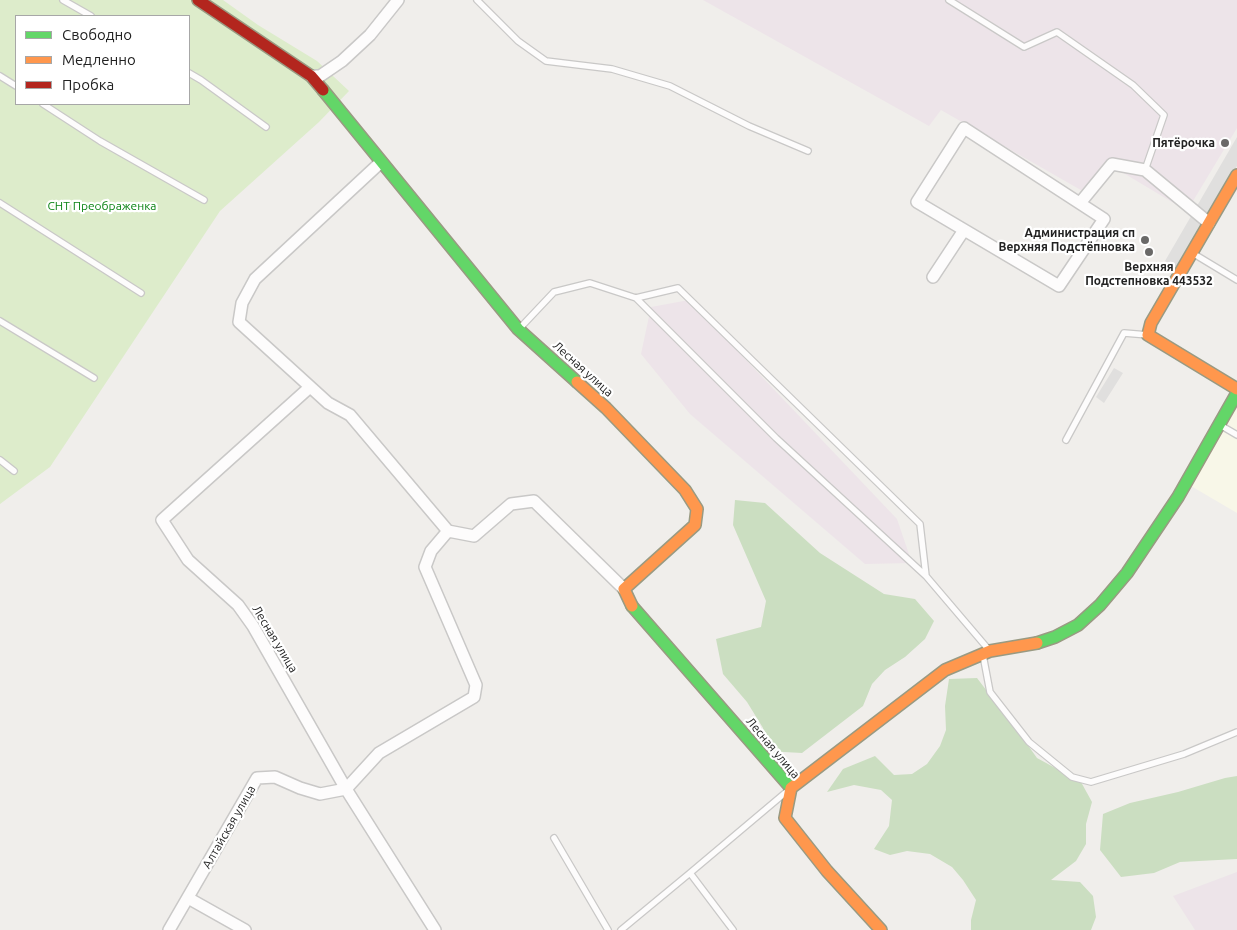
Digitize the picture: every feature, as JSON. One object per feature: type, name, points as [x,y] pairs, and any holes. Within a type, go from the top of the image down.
[{"type":"street","name":"Лесная улица","points":[[198,0],[311,76],[518,329],[606,408],[685,490],[697,509],[695,525],[624,589]]},
{"type":"street","points":[[311,76],[320,76],[370,36],[398,0]]},
{"type":"street","points":[[964,128],[1080,203],[1104,218],[1059,286],[917,202],[964,128]]},
{"type":"street","points":[[346,789],[379,754],[474,697],[476,685],[425,567],[431,551],[448,531],[350,415],[328,404],[239,322],[242,303],[255,279],[381,162]]},
{"type":"street","points":[[1080,203],[1112,164],[1145,170],[1209,223]]},
{"type":"street","points":[[1237,175],[1151,323],[1148,335],[1237,389]]},
{"type":"street","points":[[933,277],[964,230]]},
{"type":"street","name":"Лесная улица","points":[[310,387],[162,520],[188,560],[238,605],[254,626],[346,789],[435,930]]},
{"type":"street","points":[[791,788],[945,670],[987,653],[1029,645],[1055,637],[1078,624],[1100,605],[1127,574],[1173,504],[1237,393]]},
{"type":"street","name":"Лесная улица","points":[[448,531],[474,536],[511,504],[534,501],[624,589],[634,610],[791,788],[785,818],[827,871],[881,930]]},
{"type":"street","name":"Алтайская улица","points":[[169,930],[257,778],[275,777],[320,794],[346,789]]},
{"type":"street","points":[[188,898],[245,930]]},
{"type":"lane","points":[[63,0],[88,15]]},
{"type":"lane","points":[[477,0],[518,40],[546,61],[612,69],[670,86],[748,126],[808,151]]},
{"type":"lane","points":[[949,0],[1024,47],[1057,32],[1133,85],[1164,114],[1145,170]]},
{"type":"lane","points":[[190,74],[266,128]]},
{"type":"lane","points":[[0,76],[15,85]]},
{"type":"lane","points":[[45,105],[100,141],[204,200]]},
{"type":"lane","points":[[0,203],[141,293]]},
{"type":"lane","points":[[1192,253],[1237,280]]},
{"type":"lane","points":[[518,329],[554,292],[590,283],[636,298],[776,438],[926,576],[987,653],[990,692],[1029,742],[1072,777],[1091,782],[1184,754],[1237,732]]},
{"type":"lane","points":[[636,298],[678,288],[920,524],[926,576]]},
{"type":"lane","points":[[0,321],[94,378]]},
{"type":"lane","points":[[1066,440],[1124,333],[1148,335]]},
{"type":"lane","points":[[1220,425],[1237,435]]},
{"type":"lane","points":[[0,460],[14,471]]},
{"type":"lane","points":[[621,930],[791,788]]},
{"type":"lane","points":[[554,838],[608,930]]},
{"type":"lane","points":[[690,873],[733,930]]},
{"type":"shaded area","points":[[703,0],[1237,0],[1237,128],[1187,211],[1105,162],[1086,193],[941,110],[929,126]]},
{"type":"shaded area","points":[[1237,137],[1237,166],[1178,268],[1165,261]]},
{"type":"shaded area","points":[[689,300],[897,519],[912,563],[865,564],[690,414],[641,354],[651,307]]},
{"type":"shaded area","points":[[1114,368],[1123,373],[1104,403],[1096,397]]},
{"type":"shaded area","points":[[1237,408],[1237,513],[1191,486]]},
{"type":"shaded area","points":[[1237,872],[1237,930],[1195,930],[1173,896]]},
{"type":"green space","name":"СНТ Преображенка","points":[[0,0],[223,0],[258,25],[317,61],[349,91],[319,122],[220,211],[50,467],[0,504]]},
{"type":"green space","points":[[735,500],[765,503],[820,553],[884,594],[915,599],[934,621],[925,639],[905,657],[885,670],[872,684],[863,706],[802,753],[766,751],[763,728],[747,702],[723,674],[716,639],[761,627],[766,601],[733,525]]},
{"type":"green space","points":[[977,678],[1037,758],[1081,782],[1092,802],[1086,824],[1086,844],[1076,861],[1051,880],[1080,882],[1093,896],[1096,917],[1091,930],[971,930],[971,920],[976,900],[952,867],[930,854],[907,851],[890,855],[874,849],[889,826],[892,800],[881,790],[854,785],[827,792],[843,769],[875,756],[894,775],[912,774],[927,764],[940,746],[946,730],[945,706],[949,679]]},
{"type":"green space","points":[[1237,776],[1237,859],[1180,862],[1154,873],[1121,877],[1100,850],[1103,814],[1130,803]]},
{"type":"traffic: fast","points":[[323,90],[518,329],[577,382]]},
{"type":"traffic: fast","points":[[1037,643],[1055,637],[1078,625],[1100,605],[1127,573],[1178,497],[1237,393]]},
{"type":"traffic: fast","points":[[632,606],[791,788]]},
{"type":"traffic: slow","points":[[1237,175],[1151,323],[1148,335],[1237,389]]},
{"type":"traffic: slow","points":[[577,382],[606,408],[685,490],[697,509],[695,525],[624,589],[632,606]]},
{"type":"traffic: slow","points":[[791,788],[945,670],[990,651],[1037,643]]},
{"type":"traffic: slow","points":[[791,788],[785,818],[827,871],[881,930]]},
{"type":"traffic: jam","points":[[198,0],[311,76],[323,90]]},
{"type":"place","name":"Пятёрочка","points":[[1225,143]]},
{"type":"place","name":"Администрация сп Верхняя Подстёпновка","points":[[1145,240]]},
{"type":"place","name":"Верхняя Подстепновка 443532","points":[[1149,252]]}]
